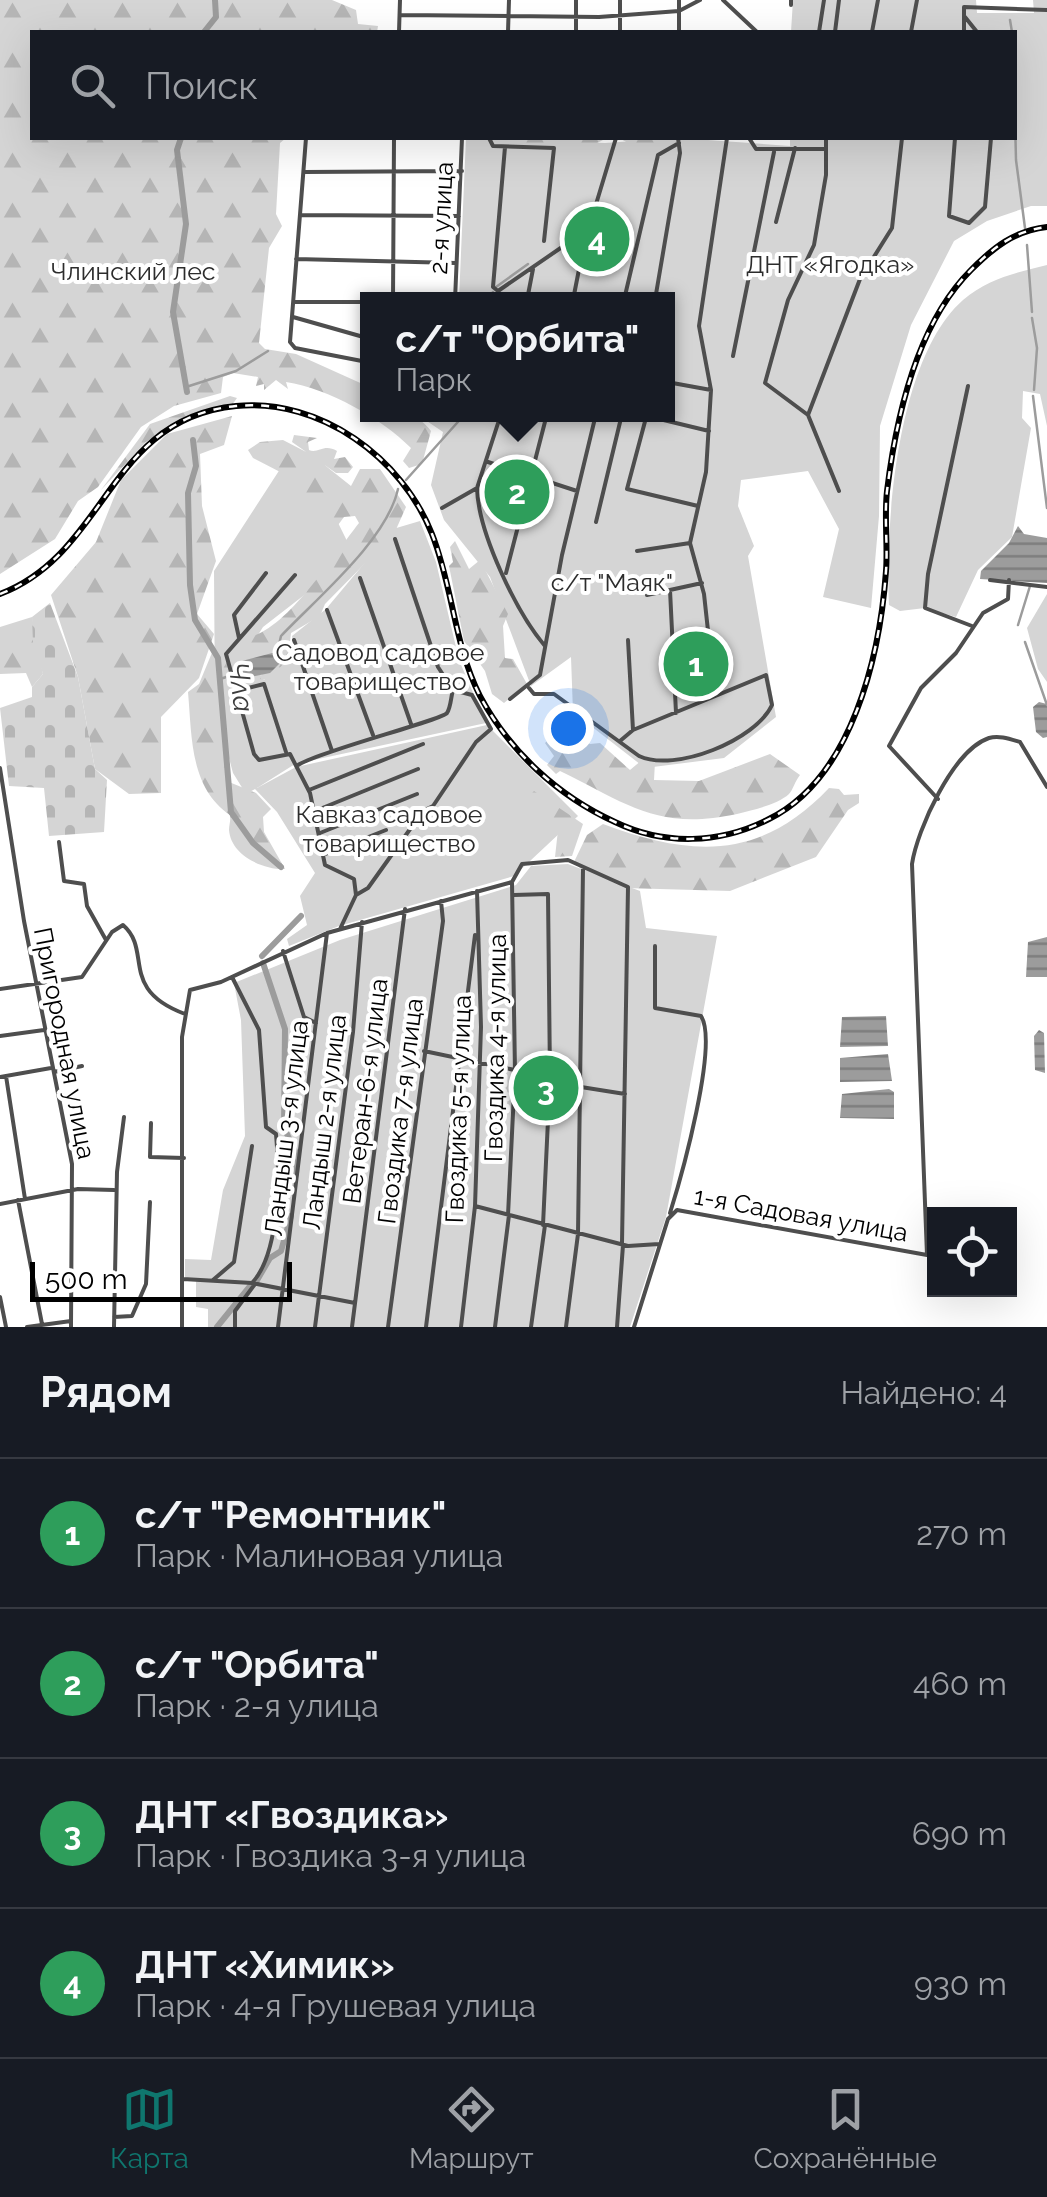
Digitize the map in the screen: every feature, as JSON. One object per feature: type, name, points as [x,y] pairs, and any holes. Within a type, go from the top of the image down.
[{"type":"street","points":[[399,30],[400,0]]},
{"type":"street","points":[[508,0],[508,30]]},
{"type":"street","points":[[576,0],[576,30]]},
{"type":"street","points":[[620,0],[620,30]]},
{"type":"street","points":[[679,0],[679,30]]},
{"type":"street","points":[[400,15],[576,16],[679,11],[700,0]]},
{"type":"street","points":[[723,0],[755,30]]},
{"type":"street","points":[[819,30],[824,0]]},
{"type":"street","points":[[835,30],[839,0]]},
{"type":"street","points":[[872,30],[878,0]]},
{"type":"street","points":[[911,30],[917,0]]},
{"type":"street","points":[[957,0],[964,7],[982,11],[1047,10]]},
{"type":"street","points":[[964,7],[964,30]]},
{"type":"street","points":[[965,17],[975,30]]},
{"type":"street","points":[[306,140],[290,342],[294,348],[360,361]]},
{"type":"street","points":[[393,292],[394,140]]},
{"type":"street","name":"2-я улица","points":[[455,292],[462,140]]},
{"type":"street","points":[[490,140],[490,145],[554,148]]},
{"type":"street","points":[[544,242],[556,140]]},
{"type":"street","points":[[575,292],[584,244],[615,140]]},
{"type":"street","points":[[626,292],[658,156],[678,140]]},
{"type":"street","points":[[657,292],[678,140]]},
{"type":"street","points":[[715,696],[702,583],[690,544],[699,506],[711,390],[708,360],[698,326],[727,140]]},
{"type":"street","points":[[750,140],[756,149],[774,152]]},
{"type":"street","points":[[826,140],[814,245],[788,300],[766,383],[808,415],[838,490]]},
{"type":"street","points":[[808,415],[860,280],[892,228],[902,140]]},
{"type":"street","points":[[955,140],[949,216],[968,222],[985,207],[991,140]]},
{"type":"street","points":[[505,146],[493,287],[498,292],[564,245],[584,244]]},
{"type":"street","points":[[733,356],[774,152],[782,146],[826,149]]},
{"type":"street","points":[[776,222],[794,148]]},
{"type":"street","points":[[304,172],[462,171]]},
{"type":"street","points":[[300,215],[459,216]]},
{"type":"street","points":[[296,259],[455,263]]},
{"type":"street","points":[[529,292],[533,269]]},
{"type":"street","points":[[294,302],[360,302]]},
{"type":"street","points":[[293,317],[320,329],[360,337]]},
{"type":"street","points":[[675,383],[711,390]]},
{"type":"street","points":[[968,386],[928,574],[925,608],[972,626]]},
{"type":"street","points":[[499,422],[477,488],[484,525],[544,646]]},
{"type":"street","points":[[506,574],[545,422]]},
{"type":"street","points":[[510,699],[529,688],[540,675],[594,422]]},
{"type":"street","points":[[596,522],[620,422]]},
{"type":"street","points":[[645,422],[627,489],[699,506]]},
{"type":"street","points":[[674,422],[709,431]]},
{"type":"street","points":[[488,462],[577,492]]},
{"type":"street","points":[[442,508],[477,488]]},
{"type":"street","points":[[356,895],[368,888],[423,811],[433,806],[476,742],[492,729],[472,694],[453,690],[438,667],[396,539]]},
{"type":"street","points":[[636,551],[690,544]]},
{"type":"street","points":[[239,638],[234,615],[266,572]]},
{"type":"street","points":[[286,752],[259,760],[254,754],[226,654],[294,575]]},
{"type":"street","points":[[360,578],[411,724]]},
{"type":"street","points":[[990,580],[1047,586]]},
{"type":"street","points":[[1009,580],[1008,599],[972,626],[956,654],[922,688],[889,746],[938,799],[968,752],[998,737],[1024,746],[1047,788]]},
{"type":"street","points":[[647,595],[702,583]]},
{"type":"street","points":[[670,590],[676,713]]},
{"type":"street","points":[[328,610],[373,735]]},
{"type":"street","points":[[294,640],[332,751]]},
{"type":"street","points":[[628,640],[633,730]]},
{"type":"street","points":[[529,688],[534,694],[554,694],[620,741],[646,759],[693,757],[724,745],[763,717],[772,705],[764,672],[633,730],[620,741]]},
{"type":"street","points":[[248,688],[264,684],[286,752],[298,764],[309,790],[327,868],[344,871],[354,879],[356,895],[340,929]]},
{"type":"street","points":[[298,764],[373,735],[444,716],[453,690]]},
{"type":"street","points":[[309,790],[423,744]]},
{"type":"street","name":"Пригородная улица","points":[[0,768],[74,1190],[71,1324]]},
{"type":"street","points":[[315,811],[418,769]]},
{"type":"street","points":[[320,833],[417,794]]},
{"type":"street","name":"1-я Садовая улица","points":[[670,1213],[693,1210],[926,1255],[912,864],[922,824],[938,799]]},
{"type":"street","points":[[323,855],[386,830]]},
{"type":"street","points":[[59,842],[64,882],[84,884],[87,906],[106,940]]},
{"type":"street","points":[[182,1327],[185,1014],[190,990],[232,977],[326,933],[512,882],[524,863],[568,860],[628,887],[622,1244],[616,1327]]},
{"type":"street","points":[[566,1327],[578,1234],[583,868]]},
{"type":"street","name":"Гвоздика 4-я улица","points":[[495,1327],[509,1215],[515,1072],[512,882]]},
{"type":"street","name":"Гвоздика 5-я улица","points":[[461,1327],[475,1206],[477,891]]},
{"type":"street","points":[[514,895],[548,894],[550,1078],[544,1225],[531,1327]]},
{"type":"street","name":"Гвоздика 7-я улица","points":[[388,1327],[443,921],[440,900]]},
{"type":"street","name":"Ветеран-6-я улица","points":[[352,1327],[405,909]]},
{"type":"street","points":[[426,1327],[476,918]]},
{"type":"street","name":"Ландыш 2-я улица","points":[[314,1327],[363,949],[362,922]]},
{"type":"street","points":[[0,989],[82,976],[120,926],[128,928],[143,984],[164,1004],[185,1014]]},
{"type":"street","name":"Ландыш 3-я улица","points":[[278,1327],[326,933]]},
{"type":"street","name":"1-я Садовая улица","points":[[634,1327],[696,1113],[707,1033],[701,1016],[654,1008],[655,946]]},
{"type":"street","points":[[283,951],[304,1016],[316,1022]]},
{"type":"street","points":[[232,977],[259,1030],[266,1127],[276,1134],[280,1168],[265,1262],[235,1311],[235,1327]]},
{"type":"street","points":[[0,1036],[44,1030]]},
{"type":"street","points":[[424,1052],[626,1094]]},
{"type":"street","points":[[42,1324],[3,1077],[82,1066]]},
{"type":"street","points":[[114,1327],[116,1190],[124,1117]]},
{"type":"street","points":[[151,1124],[150,1156],[184,1158]]},
{"type":"street","points":[[213,1280],[233,1266],[252,1146]]},
{"type":"street","points":[[0,1204],[74,1190],[116,1190]]},
{"type":"street","points":[[114,1316],[132,1316],[146,1284],[150,1202]]},
{"type":"street","points":[[475,1206],[622,1244],[658,1244]]},
{"type":"street","points":[[183,1279],[253,1284],[355,1303]]},
{"type":"street","points":[[0,1297],[6,1327]]},
{"type":"street","points":[[27,1327],[71,1324]]},
{"type":"green space","name":"Члинский лес","points":[[0,0],[332,0],[356,10],[358,24],[378,26],[377,30],[30,30],[30,140],[284,140],[280,143],[276,214],[282,226],[269,248],[259,343],[265,349],[296,354],[360,383],[360,411],[337,398],[286,382],[288,389],[276,380],[264,390],[264,384],[256,386],[258,377],[233,373],[223,377],[221,393],[174,406],[141,427],[98,487],[78,501],[55,539],[0,574]]},
{"type":"green space","points":[[793,0],[976,0],[977,13],[1034,13],[1033,0],[1047,0],[1047,206],[1031,206],[987,221],[954,241],[911,325],[880,426],[879,516],[871,608],[823,597],[839,529],[808,471],[741,480],[738,506],[754,546],[748,556],[776,717],[724,758],[645,768],[573,712],[571,657],[531,686],[490,577],[444,520],[431,485],[443,432],[428,422],[675,422],[675,292],[459,292],[466,140],[708,140],[790,146],[790,140],[1017,140],[1017,30],[791,30]]},
{"type":"green space","points":[[512,140],[602,140],[561,148]]},
{"type":"green space","points":[[623,140],[671,140],[669,146],[639,149]]},
{"type":"green space","points":[[1047,265],[1047,426],[1040,394],[1023,391],[1022,418],[1031,428],[1012,537],[978,570],[956,617],[925,608],[900,611],[889,605],[893,488],[910,400],[923,361],[941,326],[963,300],[993,281]]},
{"type":"green space","points":[[230,396],[237,398],[232,405],[174,423],[146,442],[101,490],[150,424]]},
{"type":"green space","points":[[232,416],[224,445],[200,454],[202,506],[216,561],[197,614],[214,634],[199,678],[161,717],[161,793],[129,794],[95,769],[78,677],[51,595],[96,542],[121,480],[167,434]]},
{"type":"green space","name":"Члинский лес","points":[[378,422],[422,422],[431,431],[422,464],[409,468],[403,461],[411,448]]},
{"type":"green space","points":[[294,435],[317,438],[308,442],[309,450],[332,449],[337,451],[334,459],[345,457],[353,467],[348,473],[336,473],[292,442]]},
{"type":"green space","points":[[283,440],[312,455],[351,486],[360,469],[380,469],[406,507],[394,534],[325,604],[320,616],[291,633],[288,659],[268,680],[260,679],[267,657],[238,664],[246,638],[262,632],[293,607],[359,523],[355,516],[344,517],[335,529],[286,475],[253,458],[248,450],[260,442]]},
{"type":"green space","points":[[284,463],[315,476],[348,543],[312,589],[263,627],[249,649],[251,661],[264,680],[295,653],[292,636],[326,609],[393,529],[420,521],[436,562],[459,660],[486,723],[295,764],[257,788],[296,767],[487,725],[578,816],[514,876],[339,926],[289,946],[287,939],[307,925],[300,896],[315,873],[277,812],[255,789],[246,794],[233,773],[215,706],[214,571]]},
{"type":"green space","points":[[455,541],[469,569],[480,560],[508,614],[503,626],[505,658],[513,659],[527,684],[504,703],[492,694],[485,671],[464,641],[449,566],[453,562],[450,547]]},
{"type":"green space","points":[[1047,594],[1047,682],[1038,669],[1027,628]]},
{"type":"green space","points":[[50,603],[78,677],[95,769],[107,780],[104,832],[49,836],[44,788],[9,786],[0,708],[32,697],[32,687],[43,674],[33,643],[32,617]]},
{"type":"green space","points":[[32,617],[43,674],[32,687],[26,673],[0,674],[0,627]]},
{"type":"green space","points":[[216,643],[226,654],[231,688],[238,693],[224,708],[229,782],[256,793],[271,809],[263,817],[264,832],[285,869],[259,864],[242,854],[231,839],[230,815],[207,791],[200,776],[192,744],[188,692],[199,684]]},
{"type":"green space","points":[[574,731],[590,744],[600,743],[630,770],[642,760],[655,762],[654,780],[699,781],[770,754],[800,775],[789,794],[764,807],[709,818],[664,817],[625,804],[560,771],[556,774],[547,765],[554,756],[545,743],[557,732]]},
{"type":"green space","points":[[829,788],[839,789],[844,795],[859,794],[859,803],[848,810],[816,857],[730,891],[625,888],[584,872],[574,862],[587,835],[603,824],[666,843],[723,846],[777,829]]},
{"type":"green space","points":[[534,791],[583,824],[572,856],[555,857],[558,830],[549,822],[539,830],[533,822],[533,810],[523,803]]},
{"type":"green space","points":[[568,864],[640,891],[646,928],[717,936],[666,1217],[630,1327],[208,1327],[208,1309],[196,1307],[196,1278],[185,1278],[185,1259],[211,1260],[223,1190],[245,1136],[241,1020],[234,983],[340,940],[516,885],[531,866]]},
{"type":"shaded area","points":[[1018,526],[1024,534],[1047,538],[1047,583],[980,579],[981,571],[1009,543]]},
{"type":"shaded area","points":[[280,651],[280,663],[270,673],[245,678],[242,661]]},
{"type":"shaded area","points":[[1039,702],[1047,704],[1047,737],[1043,738],[1036,732],[1033,707]]},
{"type":"shaded area","points":[[1047,937],[1047,977],[1026,977],[1028,942]]},
{"type":"shaded area","points":[[886,1016],[888,1046],[840,1047],[842,1017]]},
{"type":"shaded area","points":[[1039,1030],[1044,1033],[1045,1073],[1035,1070],[1034,1036]]},
{"type":"shaded area","points":[[888,1054],[892,1081],[840,1082],[840,1058]]},
{"type":"shaded area","points":[[889,1089],[894,1092],[894,1119],[840,1118],[842,1094]]},
{"type":"waterway","name":"Чла","points":[[206,30],[216,17],[215,0]]},
{"type":"waterway","points":[[1010,20],[1012,30]]},
{"type":"waterway","name":"Чла","points":[[180,140],[177,150],[186,224],[173,312],[187,392]]},
{"type":"waterway","points":[[1016,140],[1025,228]]},
{"type":"waterway","points":[[1027,245],[1032,312]]},
{"type":"waterway","points":[[496,287],[528,264]]},
{"type":"waterway","points":[[1032,318],[1037,348],[1034,390]]},
{"type":"waterway","points":[[186,387],[236,371],[268,351]]},
{"type":"waterway","points":[[1033,396],[1047,508]]},
{"type":"waterway","points":[[406,480],[458,422]]},
{"type":"waterway","name":"Чла","points":[[193,440],[196,466],[188,493],[190,585],[195,620],[218,658],[231,812],[253,843],[281,867]]},
{"type":"waterway","points":[[277,653],[281,636],[366,548],[398,489]]},
{"type":"waterway","points":[[1018,625],[1030,586]]},
{"type":"waterway","points":[[1025,642],[1047,705]]},
{"type":"waterway","points":[[220,679],[245,671]]},
{"type":"waterway","name":"Чла","points":[[262,956],[301,916]]},
{"type":"waterway","name":"Чла","points":[[263,963],[285,1029],[284,1128],[297,1155],[296,1174]]},
{"type":"waterway","name":"Чла","points":[[256,1282],[270,1258],[281,1251],[291,1216]]},
{"type":"waterway","name":"Чла","points":[[217,1327],[251,1285]]},
{"type":"railway","points":[[0,594],[36,575],[64,549],[133,460],[160,435],[193,416],[236,406],[268,406],[298,412],[355,438],[401,481],[418,506],[439,554],[471,677],[506,736],[537,770],[574,799],[634,830],[692,839],[750,827],[798,800],[821,775],[841,745],[856,711],[868,676],[883,604],[886,501],[896,433],[912,373],[936,317],[952,292],[988,254],[1015,236],[1047,227]]},
{"type":"place","name":"ДНТ «Химик»","points":[[597,239]]},
{"type":"place","name":"с/т \"Орбита\"","points":[[517,492]]},
{"type":"place","name":"с/т \"Ремонтник\"","points":[[696,664]]},
{"type":"place","name":"ДНТ «Гвоздика»","points":[[546,1088]]},
{"type":"park label","name":"ДНТ «Ягодка»","points":[[830,264]]},
{"type":"park label","name":"с/т \"Маяк\"","points":[[612,582]]},
{"type":"park label","name":"Садовод садовое товарищество","points":[[380,666]]},
{"type":"park label","name":"Кавказ садовое товарищество","points":[[389,828]]}]
